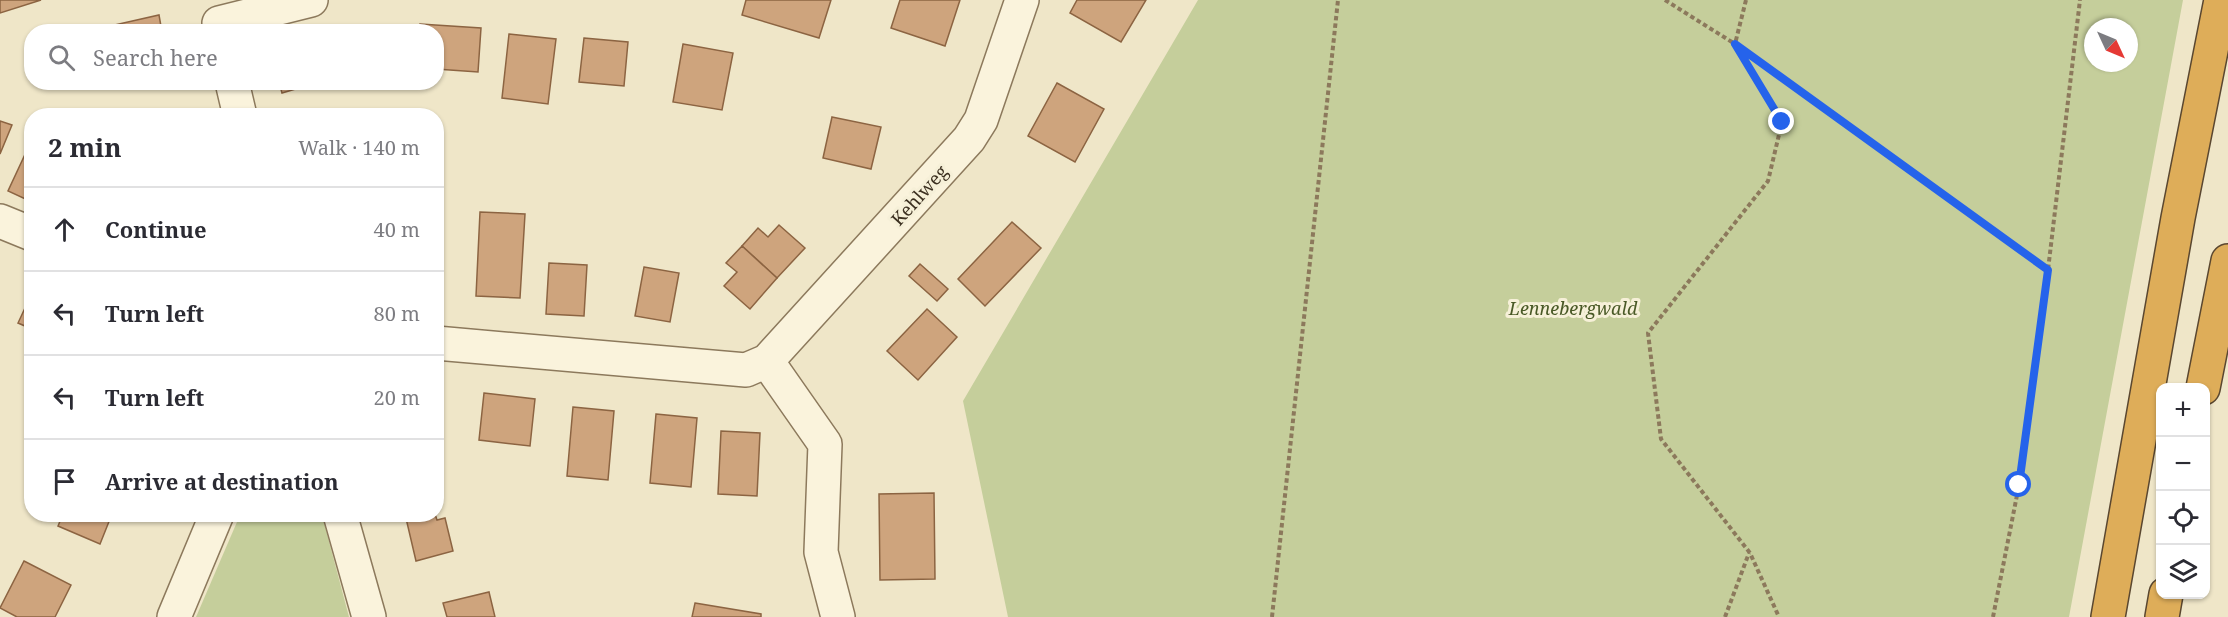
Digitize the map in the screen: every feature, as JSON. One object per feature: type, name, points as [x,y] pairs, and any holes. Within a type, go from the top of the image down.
[{"type":"highway","points":[[2108,617],[2178,218],[2220,0]]},
{"type":"highway","points":[[2204,383],[2228,261]]},
{"type":"highway","points":[[2162,617],[2165,599]]},
{"type":"street","points":[[218,18],[311,0]]},
{"type":"street","name":"Kehlweg","points":[[444,344],[746,370],[767,360],[969,139],[981,120],[1022,0]]},
{"type":"street","points":[[234,90],[238,108]]},
{"type":"street","points":[[0,221],[24,231]]},
{"type":"street","points":[[767,360],[825,444],[821,552],[838,617]]},
{"type":"street","points":[[174,617],[214,522]]},
{"type":"street","points":[[342,522],[369,617]]},
{"type":"path","points":[[1272,617],[1338,0]]},
{"type":"path","points":[[1665,0],[1735,44],[2048,270]]},
{"type":"path","points":[[1746,0],[1735,44],[1782,122],[1768,181],[1648,333],[1661,439],[1750,553],[1779,617]]},
{"type":"path","points":[[1993,617],[2019,485],[2048,270],[2080,0]]},
{"type":"path","points":[[1725,617],[1750,553]]},
{"type":"green space","name":"Lennebergwald","points":[[1198,0],[2183,0],[2069,617],[1008,617],[963,401]]},
{"type":"green space","points":[[237,522],[324,522],[349,617],[196,617]]},
{"type":"building","points":[[0,0],[41,0],[0,13]]},
{"type":"building","points":[[746,0],[831,0],[819,38],[742,15]]},
{"type":"building","points":[[900,0],[960,0],[945,46],[891,28]]},
{"type":"building","points":[[1077,0],[1146,0],[1121,42],[1070,13]]},
{"type":"building","points":[[159,15],[161,24],[119,24]]},
{"type":"building","points":[[444,26],[481,28],[478,72],[444,70]]},
{"type":"building","points":[[509,34],[556,39],[548,104],[502,98]]},
{"type":"building","points":[[584,38],[628,42],[624,86],[579,82]]},
{"type":"building","points":[[683,44],[733,53],[722,110],[673,102]]},
{"type":"building","points":[[1057,83],[1104,109],[1075,162],[1028,136]]},
{"type":"building","points":[[832,117],[881,127],[871,169],[823,158]]},
{"type":"building","points":[[0,121],[12,125],[0,154]]},
{"type":"building","points":[[24,157],[24,198],[8,191]]},
{"type":"building","points":[[480,212],[525,214],[520,298],[476,296]]},
{"type":"building","points":[[1012,222],[1041,248],[985,306],[958,279]]},
{"type":"building","points":[[779,225],[805,248],[777,278],[742,246],[758,228],[768,237]]},
{"type":"building","points":[[742,246],[777,278],[750,309],[724,286],[737,272],[726,263]]},
{"type":"building","points":[[549,263],[587,265],[584,316],[546,314]]},
{"type":"building","points":[[920,264],[948,289],[937,301],[909,276]]},
{"type":"building","points":[[644,267],[679,273],[670,322],[635,316]]},
{"type":"building","points":[[927,309],[957,337],[918,380],[887,351]]},
{"type":"building","points":[[24,310],[24,326],[18,323]]},
{"type":"building","points":[[484,393],[535,399],[530,446],[479,440]]},
{"type":"building","points":[[573,407],[614,411],[608,480],[567,476]]},
{"type":"building","points":[[656,414],[697,418],[691,487],[650,483]]},
{"type":"building","points":[[721,431],[760,433],[757,496],[718,494]]},
{"type":"building","points":[[934,493],[935,579],[880,580],[879,494]]},
{"type":"building","points":[[445,518],[453,551],[416,561],[407,522],[444,522]]},
{"type":"building","points":[[60,522],[109,522],[100,544],[58,526]]},
{"type":"building","points":[[24,561],[71,585],[55,617],[17,617],[0,608]]},
{"type":"building","points":[[489,592],[495,617],[447,617],[443,603]]},
{"type":"building","points":[[695,603],[761,614],[761,617],[692,617]]},
{"type":"route","points":[[1782,122],[1735,44],[2048,270],[2019,485]]}]
